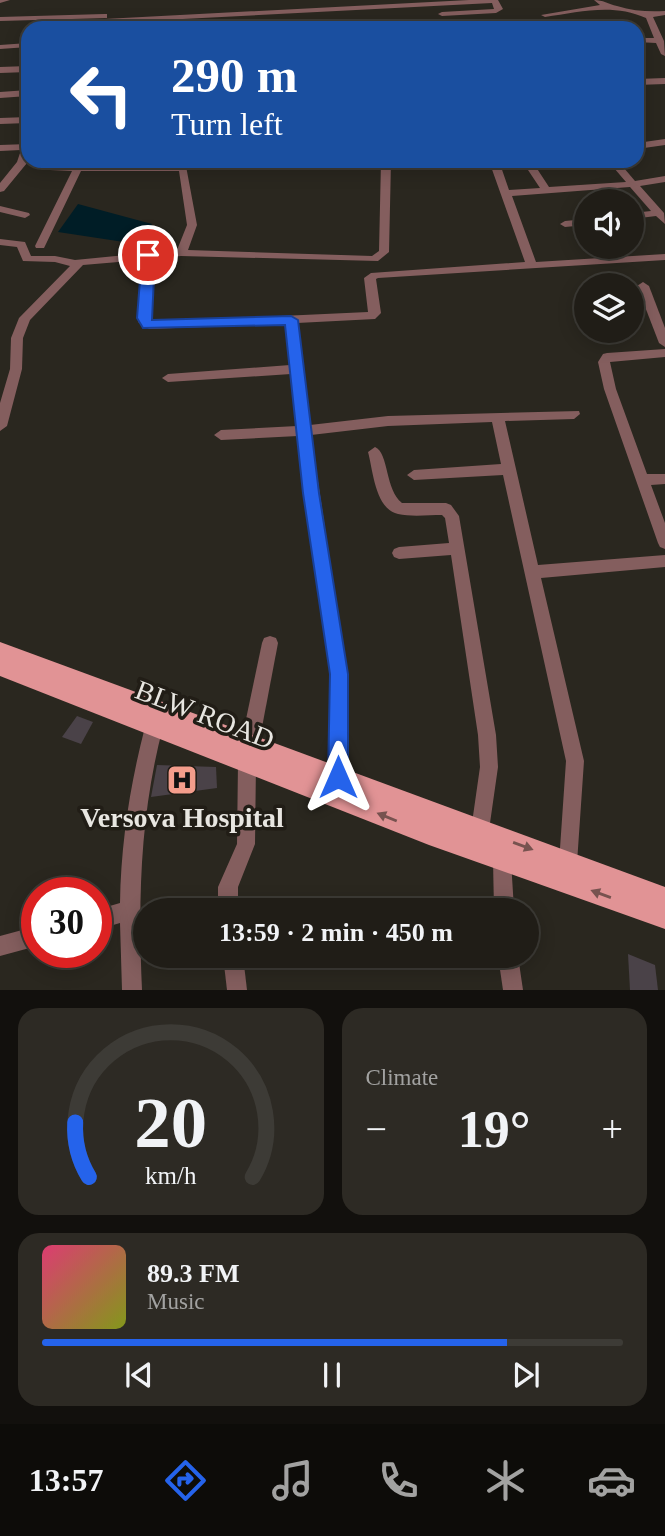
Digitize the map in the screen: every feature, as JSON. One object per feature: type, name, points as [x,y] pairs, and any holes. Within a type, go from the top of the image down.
[{"type":"main road","points":[[0,651],[248,753],[338,777],[480,830],[557,866],[665,899]]},
{"type":"main road","name":"BLW ROAD","points":[[0,667],[154,727],[248,753],[502,860],[557,866],[665,917]]},
{"type":"street","points":[[0,1],[6,0]]},
{"type":"street","points":[[0,19],[221,15],[400,3],[494,0],[499,9],[444,18],[444,2]]},
{"type":"street","points":[[598,0],[620,11],[646,15],[665,13]]},
{"type":"street","points":[[400,3],[408,21]]},
{"type":"street","points":[[545,15],[606,6]]},
{"type":"street","points":[[221,15],[222,21]]},
{"type":"street","points":[[646,15],[665,54]]},
{"type":"street","points":[[644,40],[660,41]]},
{"type":"street","points":[[0,47],[21,46]]},
{"type":"street","points":[[0,70],[21,69]]},
{"type":"street","points":[[644,82],[665,81]]},
{"type":"street","points":[[0,94],[21,93]]},
{"type":"street","points":[[0,121],[21,120]]},
{"type":"street","points":[[644,145],[663,144]]},
{"type":"street","points":[[0,148],[21,147]]},
{"type":"street","points":[[0,189],[21,164]]},
{"type":"street","points":[[52,168],[183,168],[192,225],[181,253]]},
{"type":"street","points":[[40,246],[78,168]]},
{"type":"street","points":[[0,426],[16,369],[16,338],[25,318],[76,264],[86,260],[181,253],[379,258],[384,252],[386,168]]},
{"type":"street","points":[[496,168],[532,265]]},
{"type":"street","points":[[532,168],[547,191]]},
{"type":"street","points":[[619,168],[662,217]]},
{"type":"street","points":[[505,193],[634,184],[665,179]]},
{"type":"street","points":[[0,209],[25,215]]},
{"type":"street","points":[[644,216],[662,217]]},
{"type":"street","points":[[565,224],[574,223]]},
{"type":"street","points":[[0,242],[21,244],[27,259],[55,259],[76,264]]},
{"type":"street","points":[[148,255],[144,318],[148,325],[374,314],[371,276],[665,257]]},
{"type":"street","points":[[644,289],[665,343]]},
{"type":"street","points":[[291,320],[339,674],[338,777]]},
{"type":"street","points":[[665,352],[607,357],[604,362],[610,389],[665,543]]},
{"type":"street","points":[[0,359],[16,358]]},
{"type":"street","points":[[168,378],[297,369]]},
{"type":"street","points":[[221,435],[304,431],[387,421],[574,414]]},
{"type":"street","points":[[497,416],[575,761],[557,866]]},
{"type":"street","points":[[375,452],[393,506],[399,509],[450,511],[487,735],[489,767],[480,830]]},
{"type":"street","points":[[414,475],[507,469]]},
{"type":"street","points":[[642,480],[665,479]]},
{"type":"street","points":[[398,553],[458,548]]},
{"type":"street","points":[[531,572],[665,561]]},
{"type":"street","points":[[226,898],[228,880],[244,854],[248,753],[270,643]]},
{"type":"street","points":[[132,990],[128,911],[129,863],[141,773],[154,727]]},
{"type":"street","points":[[502,860],[504,898]]},
{"type":"street","points":[[112,916],[128,911]]},
{"type":"street","points":[[0,946],[21,940]]},
{"type":"street","points":[[234,968],[237,990]]},
{"type":"street","points":[[510,968],[513,990]]},
{"type":"water","points":[[78,204],[152,224],[137,244],[58,232]]},
{"type":"building","points":[[77,716],[93,722],[81,744],[62,737]]},
{"type":"building","points":[[157,765],[216,767],[217,788],[151,797]]},
{"type":"building","points":[[628,954],[655,965],[658,990],[630,990]]},
{"type":"place","name":"Versova Hospital","points":[[182,780]]},
{"type":"route","points":[[148,255],[144,322],[148,325],[291,320],[311,493],[339,674],[338,777]]}]
